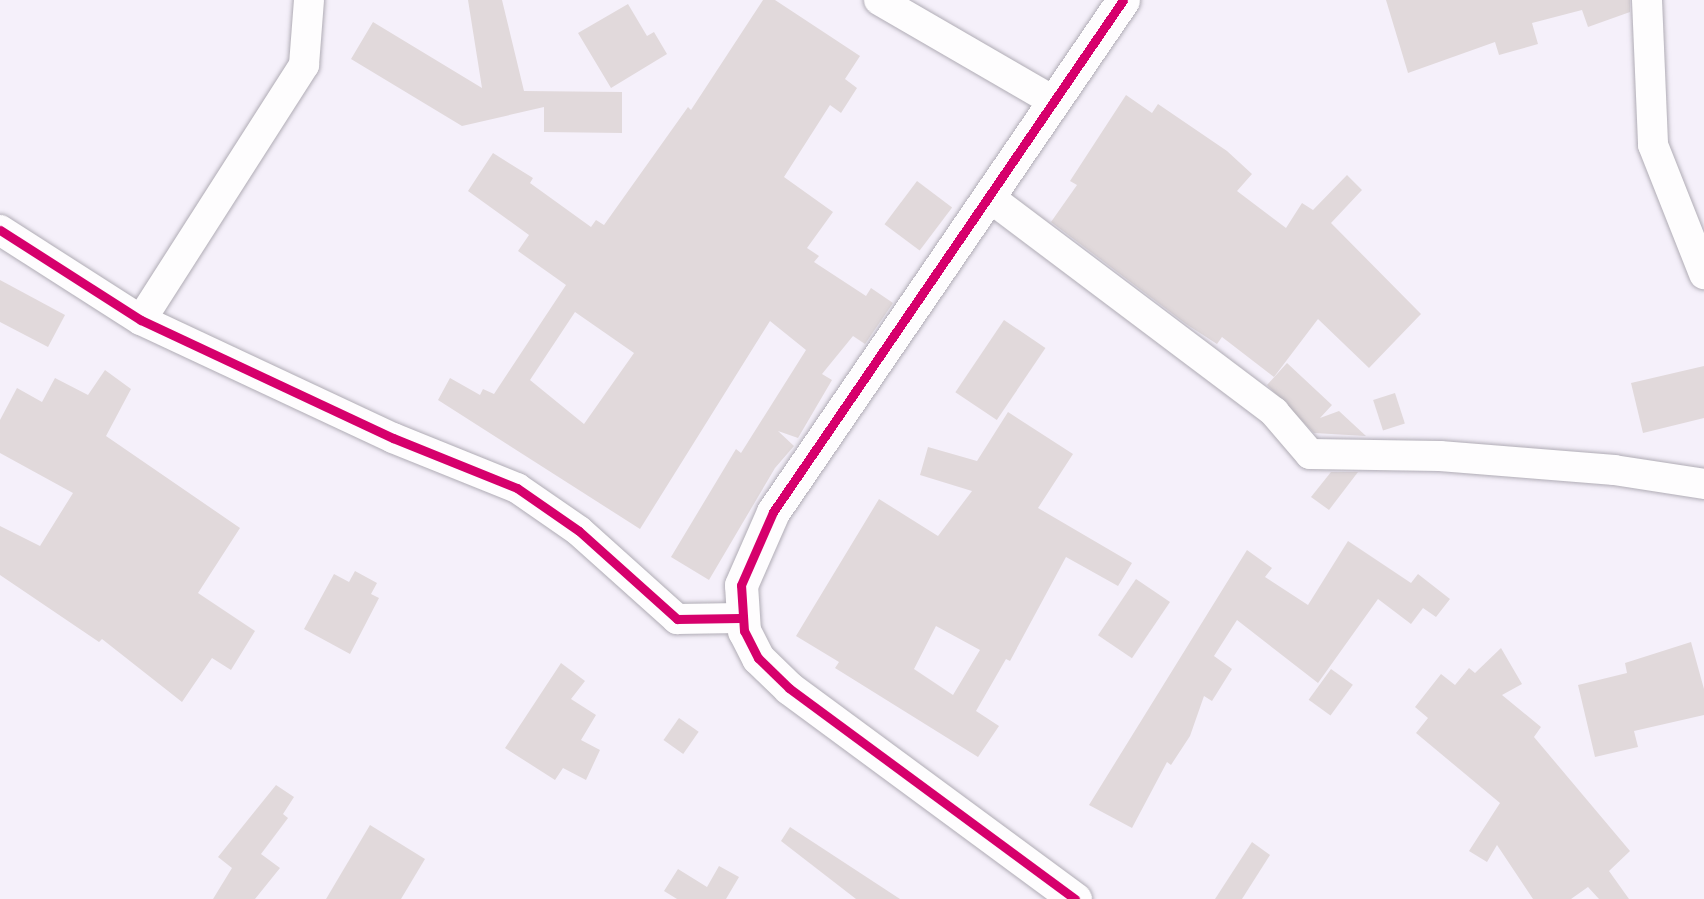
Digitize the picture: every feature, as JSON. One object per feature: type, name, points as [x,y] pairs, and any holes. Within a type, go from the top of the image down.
[{"type":"street","points":[[141,320],[304,65],[309,0]]},
{"type":"street","points":[[879,0],[1055,102]]},
{"type":"street","points":[[1075,899],[789,688],[758,658],[740,618],[741,585],[773,512],[1123,0]]},
{"type":"street","points":[[1647,0],[1653,145],[1704,274]]},
{"type":"street","points":[[989,197],[1274,412],[1310,454],[1440,456],[1614,470],[1704,484]]},
{"type":"street","points":[[0,230],[141,320],[393,438],[517,488],[579,531],[677,619],[740,618]]},
{"type":"building","points":[[468,0],[502,0],[524,91],[622,92],[622,133],[544,132],[544,107],[462,126],[351,59],[373,22],[482,88]]},
{"type":"building","points":[[763,0],[775,0],[860,56],[845,79],[857,88],[841,113],[830,105],[784,177],[833,212],[807,248],[819,256],[814,262],[866,296],[871,288],[893,303],[865,344],[853,336],[822,374],[832,380],[798,438],[778,431],[794,446],[775,468],[709,580],[671,557],[736,449],[741,453],[806,350],[770,321],[640,529],[438,400],[450,378],[480,395],[483,389],[494,394],[566,285],[518,251],[529,235],[468,191],[493,153],[533,178],[530,183],[591,227],[596,220],[604,225],[688,107],[691,110]],"holes":[[[575,312],[634,353],[584,424],[530,380]]]},
{"type":"building","points":[[1386,0],[1630,0],[1630,12],[1588,27],[1582,10],[1532,23],[1538,44],[1499,55],[1495,42],[1408,73]]},
{"type":"building","points":[[628,4],[647,36],[654,32],[667,54],[611,88],[578,33]]},
{"type":"building","points":[[1126,95],[1152,113],[1158,104],[1227,151],[1252,174],[1237,191],[1286,228],[1302,203],[1313,210],[1347,175],[1362,190],[1331,223],[1421,314],[1369,368],[1318,319],[1274,377],[1222,337],[1217,344],[1186,324],[1051,222],[1077,185],[1070,181]]},
{"type":"building","points":[[917,181],[952,207],[920,251],[885,224]]},
{"type":"building","points":[[0,280],[65,315],[48,347],[0,322]]},
{"type":"building","points":[[1004,320],[1045,348],[997,420],[955,392]]},
{"type":"building","points":[[1287,363],[1332,405],[1320,418],[1339,411],[1366,436],[1314,433],[1267,385]]},
{"type":"building","points":[[1704,366],[1704,418],[1643,433],[1631,383]]},
{"type":"building","points":[[105,370],[131,389],[106,436],[240,528],[198,593],[255,631],[231,670],[212,658],[182,702],[102,639],[99,642],[0,575],[0,526],[40,546],[73,493],[0,453],[0,420],[17,388],[42,402],[55,378],[88,395]]},
{"type":"building","points":[[1395,393],[1405,423],[1383,431],[1373,400]]},
{"type":"building","points":[[1008,412],[1073,454],[1038,508],[1132,563],[1118,586],[1066,557],[1010,661],[1006,659],[976,711],[999,726],[978,757],[835,668],[839,662],[796,636],[879,499],[938,536],[972,491],[920,475],[928,447],[977,461]],"holes":[[[936,626],[980,650],[953,695],[914,669]]]},
{"type":"building","points":[[1331,472],[1358,472],[1329,510],[1311,497]]},
{"type":"building","points":[[1348,541],[1411,583],[1418,574],[1450,599],[1436,617],[1423,608],[1411,624],[1378,599],[1318,683],[1237,620],[1214,656],[1232,669],[1212,701],[1204,696],[1190,736],[1171,765],[1167,762],[1132,828],[1089,805],[1247,550],[1272,568],[1265,577],[1308,605]]},
{"type":"building","points":[[355,571],[377,583],[371,594],[379,598],[350,654],[304,629],[334,574],[349,582]]},
{"type":"building","points":[[1136,579],[1170,602],[1132,658],[1098,635]]},
{"type":"building","points":[[1691,642],[1704,689],[1704,715],[1634,731],[1638,747],[1595,757],[1578,685],[1627,673],[1625,663]]},
{"type":"building","points":[[1501,648],[1522,684],[1502,695],[1541,727],[1534,737],[1630,851],[1609,871],[1629,899],[1599,899],[1588,887],[1571,899],[1533,899],[1497,845],[1487,862],[1469,851],[1500,803],[1416,733],[1428,718],[1415,707],[1441,674],[1455,685],[1469,668],[1475,673]]},
{"type":"building","points":[[561,663],[585,681],[571,699],[596,715],[581,740],[600,750],[586,780],[563,768],[555,780],[505,748]]},
{"type":"building","points":[[1331,669],[1353,685],[1331,716],[1309,700]]},
{"type":"building","points":[[679,718],[699,732],[683,754],[664,740]]},
{"type":"building","points":[[276,785],[294,797],[283,814],[288,818],[261,854],[280,868],[255,899],[213,899],[232,868],[218,857]]},
{"type":"building","points":[[370,825],[425,859],[401,899],[326,899]]},
{"type":"building","points":[[790,827],[900,899],[856,899],[781,841]]},
{"type":"building","points":[[1252,842],[1270,855],[1242,899],[1215,899]]},
{"type":"building","points":[[719,866],[739,877],[726,899],[677,899],[664,891],[678,869],[707,887]]},
{"type":"cycle path","points":[[1075,899],[789,688],[758,658],[744,631],[741,585],[773,512],[1123,0]]},
{"type":"cycle path","points":[[0,230],[141,320],[393,438],[517,488],[579,531],[677,619],[740,618]]}]
